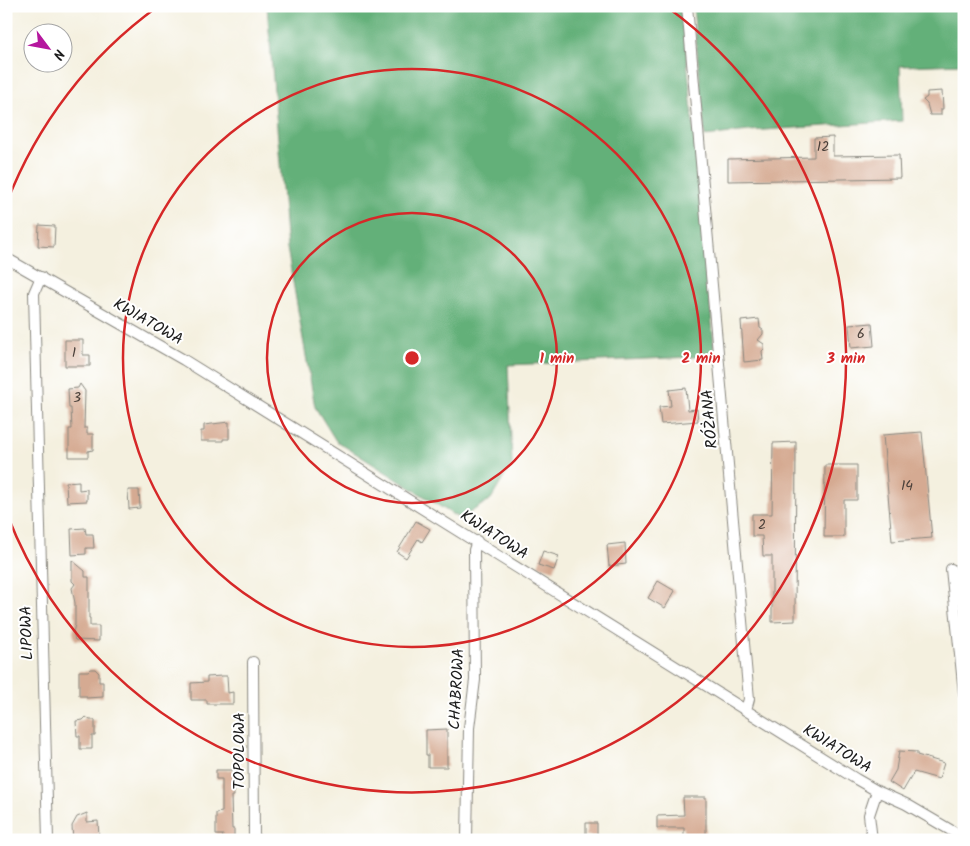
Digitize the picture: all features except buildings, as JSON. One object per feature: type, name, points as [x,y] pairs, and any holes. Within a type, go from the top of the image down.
[{"type":"street","name":"RÓŻANA","points":[[687,6],[749,699],[746,710]]},
{"type":"street","name":"KWIATOWA","points":[[6,258],[184,360],[877,791],[906,804],[964,838]]},
{"type":"street","name":"LIPOWA","points":[[41,277],[34,293],[48,840]]},
{"type":"street","name":"CHABROWA","points":[[467,840],[469,728],[474,680],[474,550],[477,541]]},
{"type":"street","points":[[951,569],[964,693]]},
{"type":"street","name":"TOPOLOWA","points":[[253,662],[254,840]]},
{"type":"street","points":[[872,840],[869,815],[877,791]]},
{"type":"green space","points":[[267,6],[682,6],[715,356],[508,365],[512,464],[491,499],[460,519],[336,441],[315,407],[287,248]]},
{"type":"green space","points":[[693,6],[964,6],[964,64],[900,66],[902,121],[749,131],[705,136]]}]
